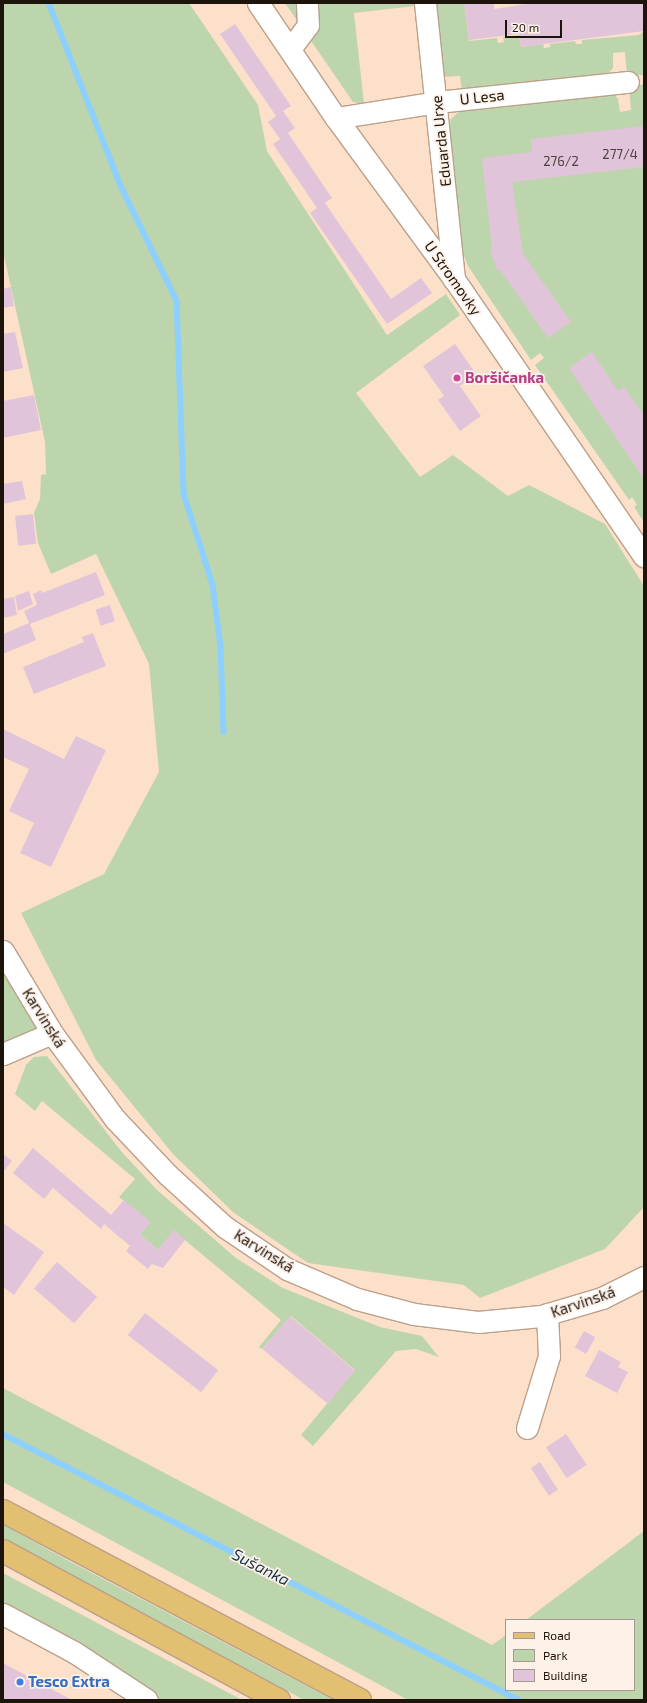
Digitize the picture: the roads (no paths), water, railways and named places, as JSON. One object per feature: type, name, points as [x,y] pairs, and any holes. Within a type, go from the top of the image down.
[{"type":"main road","points":[[3,1511],[360,1700]]},
{"type":"main road","points":[[3,1551],[279,1700]]},
{"type":"street","name":"U Stromovky","points":[[258,3],[336,118],[454,279],[644,556]]},
{"type":"street","points":[[290,49],[308,25],[307,3]]},
{"type":"street","name":"Eduarda Urxe","points":[[425,3],[437,102],[454,279]]},
{"type":"street","name":"U Lesa","points":[[336,118],[437,102],[628,82]]},
{"type":"street","name":"Karvinská","points":[[3,951],[52,1033],[115,1119],[168,1175],[225,1227],[287,1269],[358,1299],[414,1314],[478,1322],[548,1314],[602,1298],[644,1277]]},
{"type":"street","points":[[6,1059],[52,1033]]},
{"type":"street","points":[[528,1428],[549,1356],[548,1314]]},
{"type":"street","points":[[3,1614],[74,1652],[147,1700]]},
{"type":"waterway","points":[[49,3],[121,186],[177,301],[184,494],[213,585],[221,647],[224,732]]},
{"type":"waterway","name":"Sušanka","points":[[3,1434],[519,1700]]},
{"type":"place","name":"Boršičanka","points":[[457,378]]},
{"type":"place","name":"Tesco Extra","points":[[20,1682]]}]
